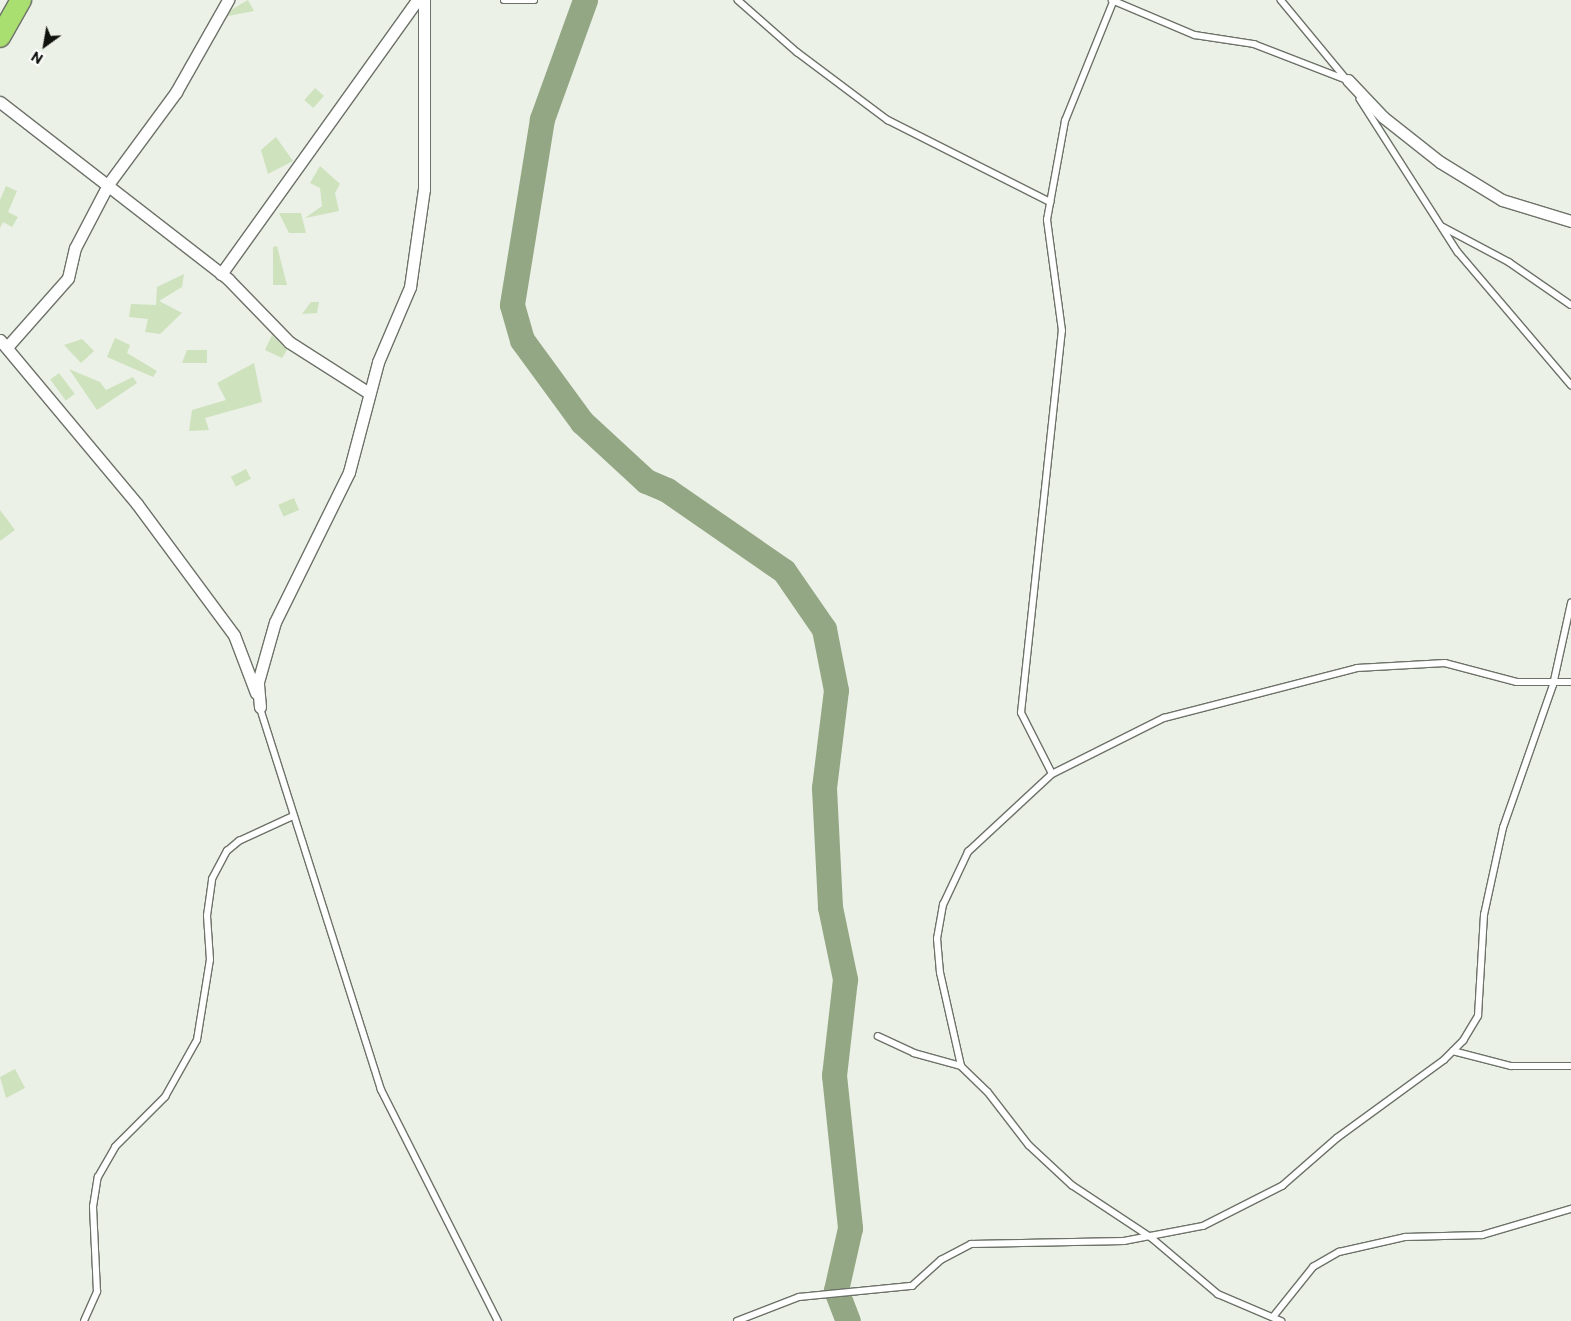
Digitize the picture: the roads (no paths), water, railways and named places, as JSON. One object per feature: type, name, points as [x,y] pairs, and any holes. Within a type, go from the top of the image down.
[{"type":"highway","points":[[0,37],[21,0]]},
{"type":"street","points":[[228,0],[176,92],[109,183],[75,248],[68,278],[4,344],[138,504],[234,635],[260,707]]},
{"type":"street","points":[[220,274],[417,0]]},
{"type":"street","points":[[260,707],[258,682],[275,622],[348,472],[369,393],[410,287],[424,189],[424,0]]},
{"type":"street","points":[[1348,80],[1383,117],[1440,162],[1502,200],[1571,222]]},
{"type":"street","points":[[0,102],[109,183],[220,274],[290,342],[369,393]]},
{"type":"lane","points":[[504,0],[534,0]]},
{"type":"lane","points":[[738,0],[797,52],[888,120],[1050,202]]},
{"type":"lane","points":[[1052,774],[1021,713],[1062,331],[1047,220],[1065,121],[1113,0],[1195,36],[1254,44],[1348,80]]},
{"type":"lane","points":[[1281,0],[1348,80],[1442,226],[1497,302],[1571,385]]},
{"type":"lane","points":[[1442,226],[1509,262],[1571,305]]},
{"type":"lane","points":[[737,1321],[799,1297],[836,1290],[891,1291],[912,1286],[941,1260],[971,1244],[1069,1244],[1152,1238],[1203,1226],[1282,1186],[1337,1138],[1453,1051],[1478,1016],[1484,915],[1503,828],[1553,685],[1571,603]]},
{"type":"lane","points":[[961,1066],[940,973],[937,939],[943,905],[968,852],[1052,774],[1164,718],[1358,668],[1445,663],[1517,682],[1553,685],[1571,682]]},
{"type":"lane","points":[[260,707],[293,816],[382,1089],[498,1321]]},
{"type":"lane","points":[[84,1321],[97,1292],[93,1207],[98,1176],[115,1147],[165,1097],[197,1040],[209,968],[207,916],[212,879],[228,850],[239,841],[293,816]]},
{"type":"lane","points":[[878,1036],[914,1053],[961,1066],[988,1092],[1029,1145],[1065,1178],[1152,1238],[1218,1294],[1281,1321]]},
{"type":"lane","points":[[1453,1051],[1511,1066],[1571,1066]]},
{"type":"lane","points":[[1273,1317],[1313,1267],[1339,1252],[1405,1237],[1482,1234],[1571,1209]]},
{"type":"waterway","points":[[585,0],[542,119],[512,305],[522,340],[582,422],[646,481],[667,490],[784,571],[824,629],[836,690],[824,788],[830,907],[845,979],[834,1075],[850,1228],[836,1290],[848,1321]]}]
